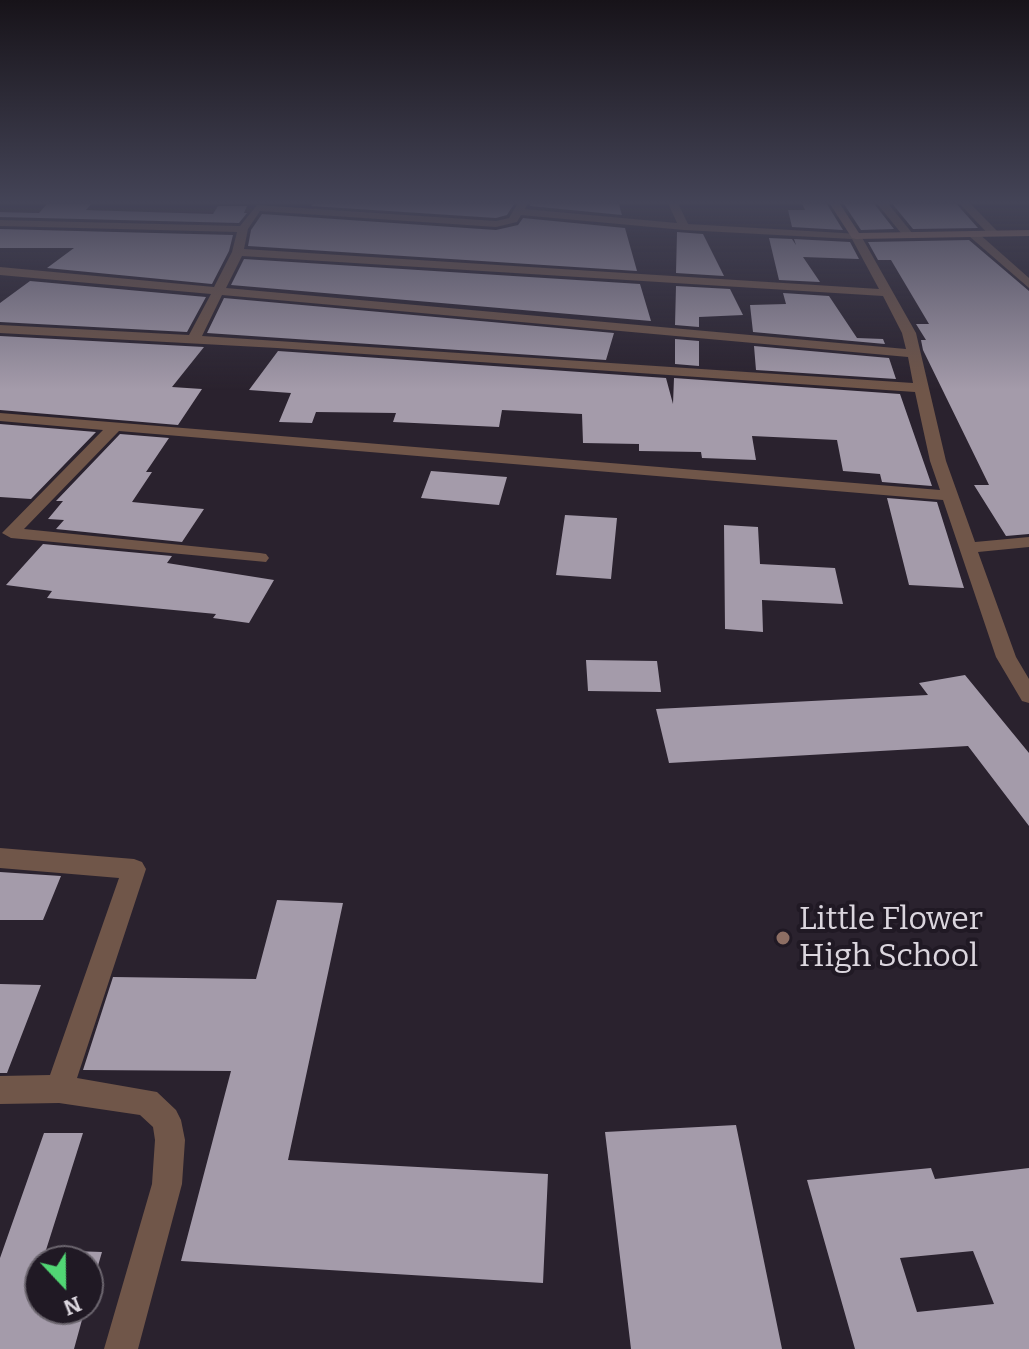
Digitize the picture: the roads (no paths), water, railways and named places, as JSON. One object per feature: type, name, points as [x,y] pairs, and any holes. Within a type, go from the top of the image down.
[{"type":"street","points":[[194,339],[232,264]]},
{"type":"street","points":[[427,264],[887,293]]},
{"type":"street","points":[[871,264],[909,333],[938,461],[1006,657],[1029,696]]},
{"type":"street","points":[[1007,264],[1029,284]]},
{"type":"street","points":[[0,271],[916,354]]},
{"type":"street","points":[[0,329],[923,388]]},
{"type":"street","points":[[0,417],[950,496]]},
{"type":"street","points":[[4,537],[115,427]]},
{"type":"street","points":[[4,537],[260,558]]},
{"type":"street","points":[[968,548],[1029,542]]},
{"type":"street","points":[[0,858],[134,869],[59,1089]]},
{"type":"street","points":[[0,1090],[59,1089],[147,1102],[166,1120],[170,1140],[167,1184],[121,1349]]},
{"type":"place","name":"Little Flower High School","points":[[783,938]]}]
